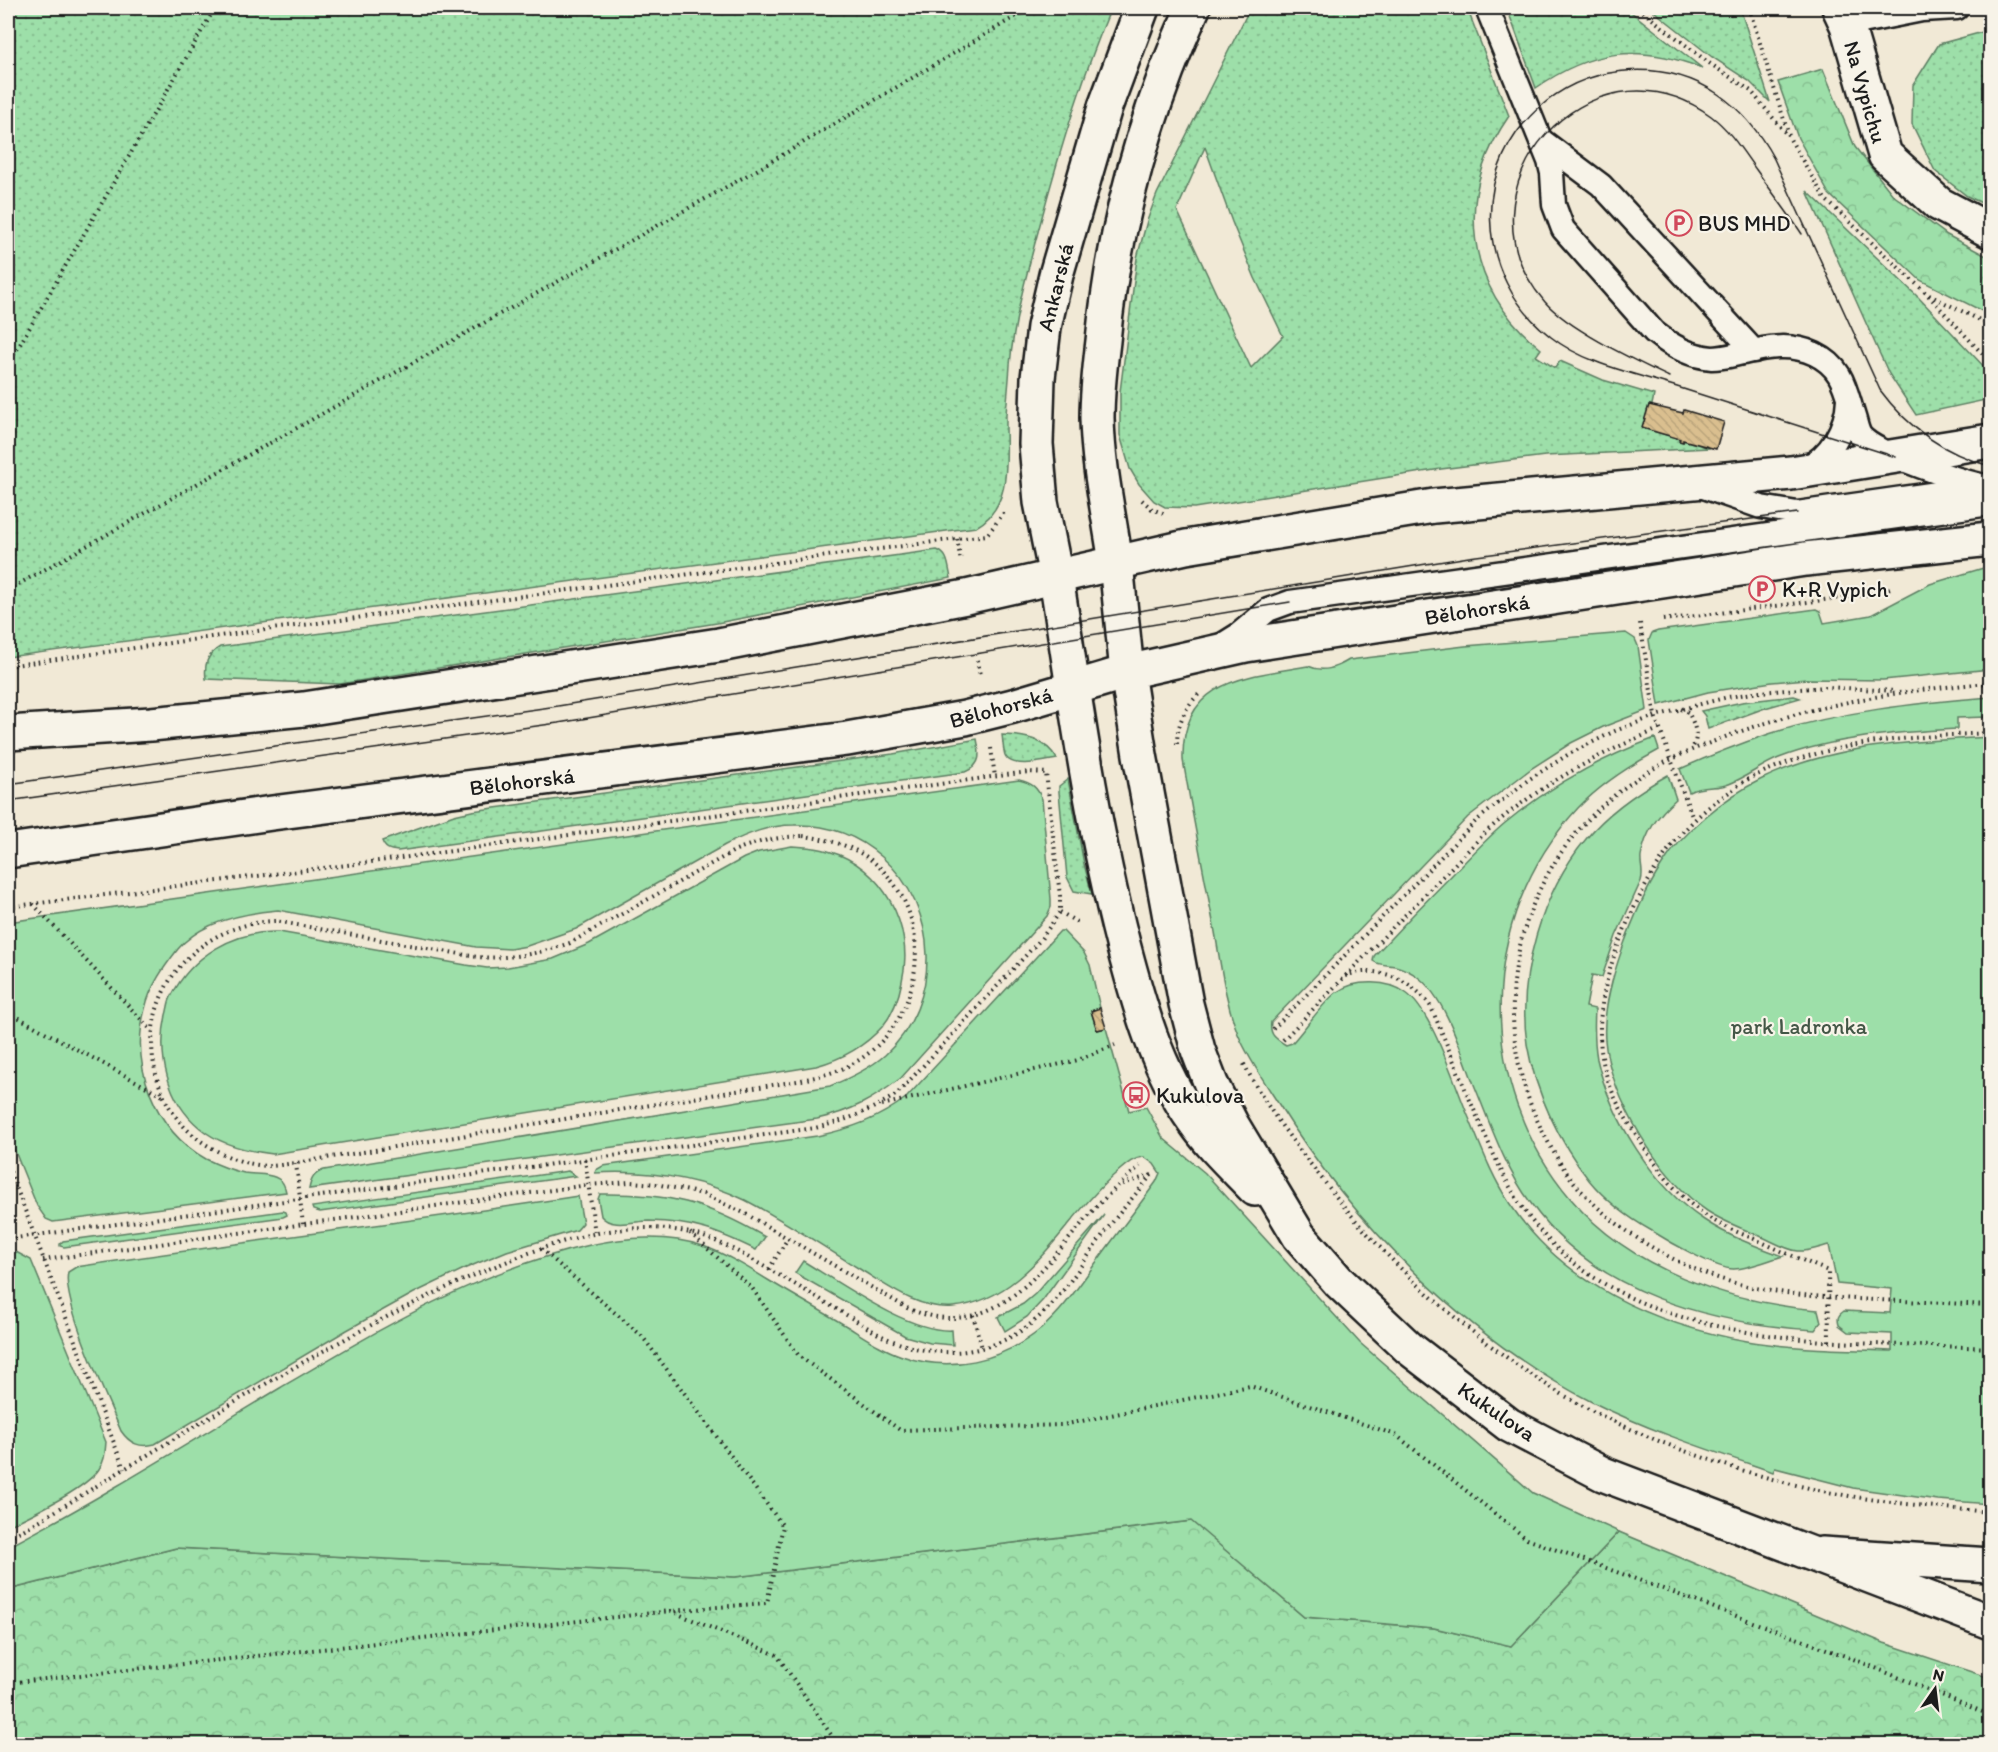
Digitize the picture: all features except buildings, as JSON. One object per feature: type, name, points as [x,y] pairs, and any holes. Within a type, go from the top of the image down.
[{"type":"main road","name":"Ankarská","points":[[1142,8],[1102,117],[1056,274],[1044,327],[1038,378],[1036,444],[1041,502],[1056,577],[1096,827],[1129,968],[1153,1041],[1178,1095],[1194,1121],[1299,1236]]},
{"type":"main road","points":[[1116,563],[1099,453],[1097,419],[1106,308],[1121,222],[1136,160],[1155,101],[1193,8]]},
{"type":"main road","name":"Na Vypichu","points":[[1843,16],[1885,155],[1939,204],[1990,231]]},
{"type":"main road","points":[[8,734],[162,723],[304,709],[719,645],[966,597],[1186,547],[1434,506],[1791,473],[1990,441]]},
{"type":"main road","name":"Bělohorská","points":[[8,850],[272,813],[847,739],[965,718],[1127,672],[1269,641],[1805,559],[1990,540]]},
{"type":"main road","name":"Kukulova","points":[[1116,563],[1127,672],[1144,776],[1186,1004],[1198,1050],[1211,1084],[1231,1123],[1299,1236],[1339,1282],[1409,1348],[1509,1425],[1603,1474],[1990,1622]]},
{"type":"main road","points":[[1807,1553],[1990,1565]]},
{"type":"lane","points":[[1487,8],[1552,172],[1554,205],[1563,229],[1654,332],[1666,342],[1696,355],[1712,358],[1781,346],[1811,353],[1836,370],[1844,380],[1859,434],[1869,443],[1896,457],[1989,491]]},
{"type":"lane","points":[[1843,16],[1957,8]]},
{"type":"lane","points":[[1540,139],[1601,185],[1754,351]]},
{"type":"lane","points":[[1791,473],[1811,465],[1829,450],[1843,424],[1848,406],[1848,392]]},
{"type":"lane","points":[[1682,484],[1702,486],[1761,507],[1797,513],[1989,491]]},
{"type":"lane","points":[[1192,656],[1224,645],[1268,610],[1290,602],[1989,491]]},
{"type":"path","points":[[8,365],[215,8]]},
{"type":"path","points":[[8,590],[762,167],[1030,8]]},
{"type":"path","points":[[1638,8],[1709,63],[1751,91],[1790,139],[1825,200],[1926,294],[1990,362]]},
{"type":"path","points":[[1749,8],[1790,139]]},
{"type":"path","points":[[1926,294],[1990,325]]},
{"type":"path","points":[[8,666],[987,535],[1008,507]]},
{"type":"path","points":[[957,539],[961,566]]},
{"type":"path","points":[[1640,622],[1655,716],[1693,819]]},
{"type":"path","points":[[977,660],[980,675]]},
{"type":"path","points":[[1990,683],[1915,690],[1803,712],[1757,725],[1670,758],[1625,786],[1589,818],[1559,855],[1536,897],[1521,943],[1512,990],[1514,1038],[1524,1086],[1542,1131],[1575,1184],[1597,1207],[1635,1236],[1676,1260],[1721,1279],[1782,1293],[1990,1305]]},
{"type":"path","points":[[1273,1029],[1463,833],[1497,803],[1569,754],[1615,731],[1655,716],[1735,696],[1809,687],[1915,690]]},
{"type":"path","points":[[1677,709],[1688,712],[1693,724],[1696,741],[1689,751]]},
{"type":"path","points":[[1283,1040],[1486,831],[1507,813],[1583,763],[1659,729]]},
{"type":"path","points":[[1829,1341],[1828,1271],[1709,1218],[1671,1186],[1652,1161],[1608,1082],[1599,1036],[1605,987],[1628,921],[1650,877],[1678,835],[1693,819],[1752,776],[1822,751],[1870,742],[1921,736],[1990,733]]},
{"type":"path","points":[[991,747],[995,777]]},
{"type":"path","points":[[8,1239],[815,1128],[846,1121],[897,1094],[1041,939],[1060,912],[1060,896],[1046,773],[1028,772],[379,861],[9,907]]},
{"type":"path","points":[[779,837],[824,838],[848,846],[870,859],[898,890],[908,909],[917,946],[912,989],[896,1024],[863,1058],[844,1069],[797,1081],[296,1163],[268,1166],[243,1161],[219,1152],[198,1140],[169,1108],[155,1072],[152,1031],[156,1010],[163,992],[185,960],[210,940],[238,926],[275,921],[477,957],[523,956],[548,951],[570,943],[736,850],[758,841],[779,837]]},
{"type":"path","points":[[8,890],[8,914]]},
{"type":"path","points":[[33,904],[152,1031]]},
{"type":"path","points":[[1345,976],[1357,972],[1385,974],[1401,978],[1422,994],[1431,1007],[1503,1175],[1530,1218],[1555,1245],[1604,1283],[1633,1297],[1703,1323],[1756,1334],[1829,1341],[1990,1348]]},
{"type":"path","points":[[8,1012],[164,1096]]},
{"type":"path","points":[[878,1106],[1078,1060],[1122,1042]]},
{"type":"path","points":[[1242,1060],[1297,1147],[1357,1224],[1388,1257],[1459,1321],[1551,1388],[1590,1410],[1645,1435],[1723,1464],[1771,1478],[1870,1500],[1990,1512]]},
{"type":"path","points":[[585,1159],[596,1234]]},
{"type":"path","points":[[296,1163],[303,1225]]},
{"type":"path","points":[[8,1166],[124,1469]]},
{"type":"path","points":[[43,1260],[588,1185],[631,1182],[681,1188],[703,1194],[788,1238],[907,1308],[924,1316],[951,1318],[973,1315],[996,1307],[1022,1289],[1045,1268],[1097,1206],[1140,1166]]},
{"type":"path","points":[[8,1538],[54,1513],[124,1469],[332,1347],[424,1297],[541,1249],[596,1234],[652,1229],[690,1233],[718,1241],[901,1345],[927,1351],[952,1353],[982,1348],[1009,1337],[1032,1323],[1050,1305],[1112,1222],[1152,1174],[1118,1186]]},
{"type":"path","points":[[690,1233],[752,1288],[799,1356],[900,1430],[1063,1425],[1250,1386],[1396,1434],[1527,1539],[1856,1660],[1990,1715]]},
{"type":"path","points":[[769,1269],[788,1238]]},
{"type":"path","points":[[8,1683],[671,1611],[768,1603],[783,1526],[642,1336],[541,1249]]},
{"type":"path","points":[[973,1315],[982,1348]]},
{"type":"path","points":[[671,1611],[777,1655],[834,1739],[849,1744]]},
{"type":"green space","points":[[8,8],[1111,8],[1071,116],[1021,296],[1010,365],[1005,477],[997,506],[988,518],[976,527],[8,657]]},
{"type":"green space","points":[[1250,8],[1467,8],[1509,116],[1491,146],[1480,177],[1475,209],[1476,239],[1483,269],[1496,298],[1515,324],[1541,349],[1536,356],[1555,368],[1560,361],[1603,380],[1654,395],[1643,428],[1680,439],[1683,442],[1683,440],[1710,448],[1545,456],[1441,469],[1194,508],[1165,507],[1154,501],[1139,484],[1130,469],[1120,435],[1120,392],[1137,258],[1157,194]],"holes":[[[1205,147],[1255,278],[1283,336],[1251,368],[1177,210]]]},
{"type":"green space","points":[[1507,8],[1626,8],[1702,68],[1679,60],[1657,56],[1637,53],[1616,54],[1577,65],[1536,88]]},
{"type":"green space","points":[[1650,8],[1740,8],[1770,102],[1749,81],[1712,57]]},
{"type":"green space","points":[[1990,30],[1990,207],[1967,196],[1935,171],[1912,124],[1913,85],[1939,44]]},
{"type":"green space","points":[[1823,69],[1855,147],[1893,195],[1947,235],[1990,258],[1990,315],[1920,280],[1829,194],[1798,138],[1778,82]]},
{"type":"green space","points":[[1807,191],[1918,297],[1990,373],[1990,399],[1916,415],[1889,374]]},
{"type":"green space","points":[[937,550],[946,558],[951,578],[717,623],[340,684],[206,679],[207,660],[220,647]]},
{"type":"green space","points":[[1990,566],[1990,669],[1883,680],[1807,679],[1772,682],[1708,692],[1659,705],[1649,640],[1652,633],[1816,609],[1820,611],[1824,623],[1871,615],[1930,584]]},
{"type":"green space","name":"park Ladronka","points":[[1626,633],[1635,639],[1638,646],[1647,710],[1603,727],[1571,743],[1532,768],[1468,817],[1271,1022],[1272,1033],[1276,1039],[1286,1045],[1292,1043],[1326,1002],[1344,988],[1372,983],[1399,989],[1416,1003],[1434,1032],[1487,1162],[1510,1204],[1531,1232],[1584,1278],[1645,1311],[1713,1334],[1783,1346],[1892,1351],[1892,1334],[1848,1332],[1839,1325],[1838,1320],[1839,1315],[1844,1311],[1890,1313],[1892,1289],[1837,1284],[1829,1245],[1802,1251],[1784,1247],[1713,1215],[1672,1179],[1640,1135],[1616,1086],[1605,1040],[1608,998],[1631,926],[1662,865],[1693,828],[1733,796],[1787,768],[1843,752],[1902,743],[1990,737],[1990,1504],[1938,1500],[1853,1488],[1775,1468],[1773,1472],[1636,1422],[1592,1402],[1545,1376],[1500,1345],[1457,1311],[1377,1233],[1308,1147],[1256,1069],[1238,1034],[1224,983],[1183,760],[1185,733],[1193,713],[1205,698],[1241,679],[1308,666],[1324,669],[1349,660],[1465,646]]},
{"type":"green space","points":[[1794,696],[1800,698],[1708,729],[1705,716],[1701,711],[1742,702]]},
{"type":"green space","points":[[1990,697],[1990,727],[1987,727],[1986,717],[1957,718],[1957,729],[1844,740],[1779,758],[1729,784],[1689,792],[1680,769],[1758,738],[1824,719],[1907,705]]},
{"type":"green space","points":[[1002,735],[1018,736],[1041,743],[1057,759],[1029,763],[1008,760],[1003,748]]},
{"type":"green space","points":[[1655,738],[1659,750],[1616,776],[1578,808],[1544,852],[1520,900],[1506,950],[1500,1002],[1504,1055],[1517,1106],[1540,1154],[1571,1199],[1595,1224],[1622,1245],[1652,1263],[1717,1290],[1751,1300],[1818,1310],[1821,1322],[1815,1330],[1775,1327],[1696,1311],[1657,1298],[1620,1281],[1586,1260],[1556,1233],[1530,1202],[1513,1175],[1493,1132],[1453,1029],[1438,1000],[1414,974],[1405,969],[1373,961],[1374,956],[1403,925],[1505,823],[1540,797],[1577,774]]},
{"type":"green space","points":[[977,739],[979,750],[977,762],[965,772],[398,851],[388,849],[382,841],[454,815],[472,811],[893,754]]},
{"type":"green space","points":[[1668,775],[1676,799],[1658,818],[1649,832],[1641,857],[1641,881],[1616,936],[1602,977],[1592,975],[1586,1007],[1595,1009],[1594,1034],[1597,1059],[1612,1104],[1636,1149],[1651,1170],[1685,1206],[1713,1226],[1783,1256],[1740,1269],[1717,1265],[1669,1241],[1626,1215],[1596,1188],[1558,1133],[1542,1098],[1527,1044],[1526,990],[1530,963],[1545,909],[1557,884],[1570,860],[1586,839],[1613,811]]},
{"type":"green space","points":[[1068,779],[1092,894],[1074,891],[1067,877],[1059,786]]},
{"type":"green space","points":[[1019,780],[1034,786],[1042,799],[1051,899],[1051,907],[1047,916],[901,1078],[871,1099],[841,1112],[817,1119],[309,1189],[314,1177],[324,1170],[830,1086],[859,1073],[879,1060],[904,1033],[917,1009],[925,983],[927,955],[924,928],[915,902],[901,878],[882,857],[852,837],[818,826],[785,825],[767,828],[733,841],[576,929],[527,946],[510,949],[476,947],[278,910],[251,913],[224,920],[188,939],[158,977],[145,1009],[141,1030],[141,1052],[150,1094],[172,1131],[188,1147],[206,1159],[229,1169],[276,1178],[282,1182],[286,1192],[53,1222],[46,1219],[37,1206],[8,1134],[8,922]]},
{"type":"green space","points":[[792,846],[828,851],[848,859],[865,870],[879,884],[890,901],[899,920],[904,940],[905,961],[902,981],[889,1017],[868,1041],[835,1060],[816,1066],[273,1154],[234,1146],[216,1139],[189,1117],[172,1091],[164,1061],[163,1046],[170,999],[190,969],[216,948],[231,941],[246,936],[279,932],[466,965],[487,968],[508,967],[553,959],[589,944],[744,858],[759,852]]},
{"type":"green space","points":[[1060,931],[1063,931],[1084,953],[1090,965],[1100,1008],[1091,1011],[1097,1030],[1106,1028],[1129,1111],[1146,1107],[1163,1138],[1205,1173],[1360,1343],[1533,1493],[1619,1532],[1511,1646],[1434,1628],[1304,1617],[1191,1521],[735,1577],[176,1548],[8,1590],[8,1547],[111,1489],[317,1366],[430,1304],[508,1270],[590,1245],[618,1240],[661,1238],[703,1246],[744,1266],[879,1346],[920,1361],[957,1363],[975,1361],[1010,1349],[1026,1340],[1049,1322],[1062,1308],[1156,1182],[1160,1173],[1154,1164],[1144,1157],[1131,1161],[1114,1175],[1042,1255],[1003,1290],[979,1301],[953,1307],[927,1305],[903,1295],[774,1216],[727,1192],[690,1181],[653,1174],[595,1173],[603,1166],[817,1136],[875,1117],[907,1097]]},
{"type":"green space","points":[[568,1171],[576,1176],[320,1212],[313,1210],[312,1207]]},
{"type":"green space","points":[[600,1194],[646,1195],[686,1202],[724,1215],[765,1237],[756,1250],[717,1233],[679,1223],[611,1222],[601,1216],[598,1199]]},
{"type":"green space","points":[[578,1196],[583,1223],[577,1230],[507,1251],[414,1293],[150,1445],[136,1444],[121,1431],[78,1327],[68,1286],[68,1272],[76,1267]]},
{"type":"green space","points":[[283,1211],[287,1215],[283,1217],[60,1246],[63,1241]]},
{"type":"green space","points":[[1104,1215],[1043,1300],[1027,1317],[1005,1331],[998,1317],[1023,1304],[1035,1294]]},
{"type":"green space","points":[[16,1252],[31,1260],[106,1442],[99,1469],[83,1485],[8,1526],[8,1253]]},
{"type":"green space","points":[[803,1261],[875,1305],[896,1315],[916,1324],[935,1329],[952,1330],[953,1345],[930,1343],[905,1336],[795,1273]]},
{"type":"green space","points":[[1192,1521],[1304,1617],[1434,1628],[1511,1646],[1619,1532],[1884,1643],[1990,1678],[1990,1744],[8,1744],[8,1590],[176,1548],[735,1577]]},
{"type":"tram line","points":[[1896,457],[1610,367],[1579,354],[1551,337],[1525,312],[1507,284],[1495,252],[1490,220],[1493,187],[1503,156],[1521,126],[1547,101],[1566,88],[1609,73],[1631,70],[1677,75],[1718,94],[1750,123],[1774,159],[1880,390],[1915,428],[1929,438],[1958,454],[1990,466]]},
{"type":"tram line","points":[[1669,377],[1603,344],[1556,313],[1545,302],[1519,258],[1513,213],[1523,171],[1546,134],[1579,107],[1620,93],[1665,94],[1711,116],[1725,128],[1802,234]]},
{"type":"tram line","points":[[8,784],[558,706],[1469,557],[1797,513]]},
{"type":"tram line","points":[[8,801],[558,723],[1290,602]]},
{"type":"place","name":"BUS MHD","points":[[1679,223]]},
{"type":"place","name":"K+R Vypich","points":[[1762,589]]},
{"type":"place","name":"Kukulova","points":[[1136,1095]]}]
